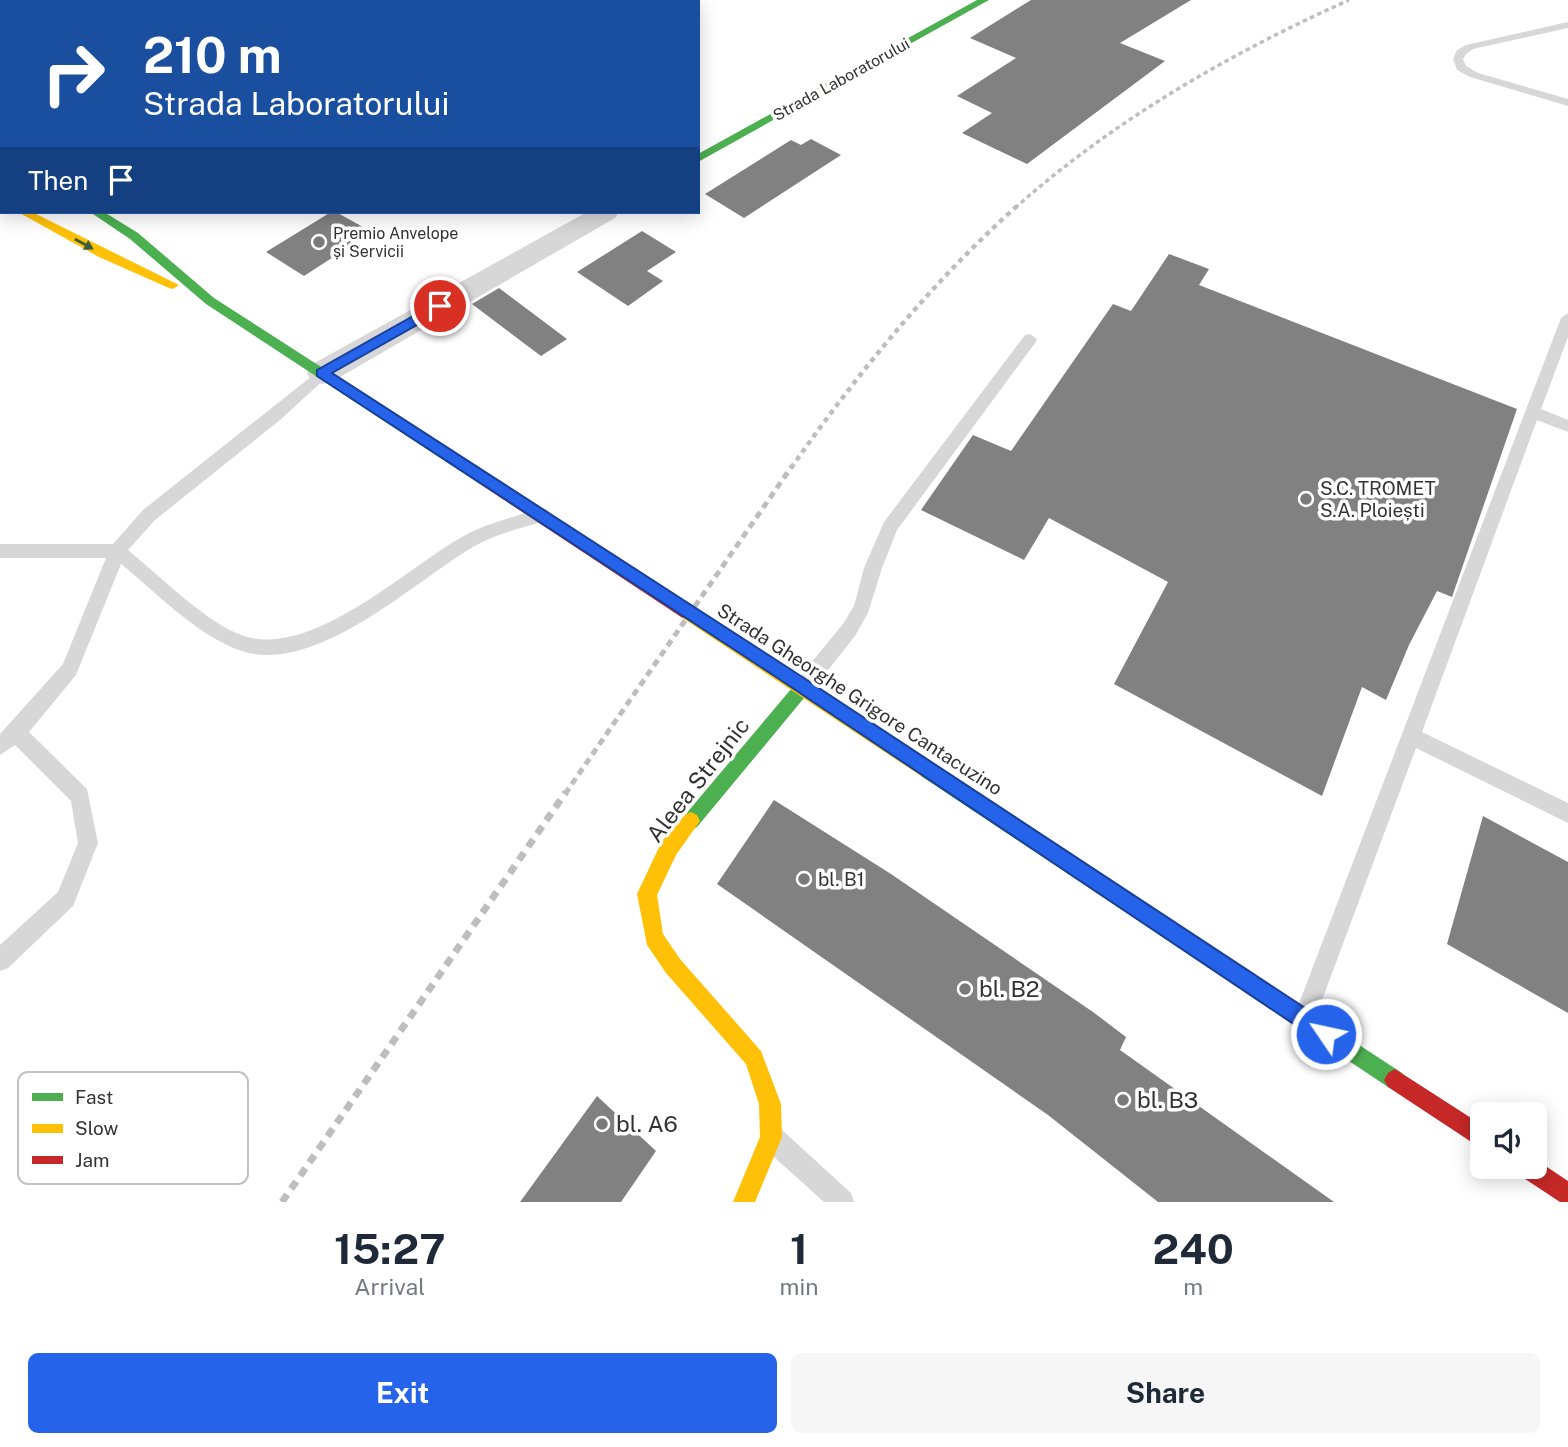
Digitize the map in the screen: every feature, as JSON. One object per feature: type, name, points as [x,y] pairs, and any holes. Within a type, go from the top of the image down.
[{"type":"main road","name":"Strada Laboratorului","points":[[700,158],[984,0]]},
{"type":"main road","name":"Strada Gheorghe Grigore Cantacuzino","points":[[28,214],[103,254],[210,302],[322,373],[803,687],[1470,1130]]},
{"type":"main road","name":"Strada Gheorghe Grigore Cantacuzino","points":[[99,214],[134,236],[210,302]]},
{"type":"main road","name":"Aleea Strejnic","points":[[744,1202],[771,1137],[770,1104],[754,1058],[673,966],[654,938],[647,894],[669,848],[803,687]]},
{"type":"main road","points":[[1545,1179],[1568,1195]]},
{"type":"street","points":[[322,373],[602,214]]},
{"type":"lane","points":[[1568,25],[1470,47],[1461,52],[1458,60],[1461,68],[1474,75],[1568,103]]},
{"type":"lane","points":[[1304,1019],[1568,318]]},
{"type":"lane","points":[[803,687],[849,631],[862,608],[873,568],[890,527],[1030,338]]},
{"type":"lane","points":[[0,960],[66,900],[88,843],[80,796],[8,740],[70,669],[117,551],[149,515],[275,416],[322,373]]},
{"type":"lane","points":[[1533,412],[1568,426]]},
{"type":"lane","points":[[0,551],[117,551],[217,629],[243,644],[277,648],[305,641],[336,627],[469,540],[542,515]]},
{"type":"lane","points":[[1411,736],[1568,813]]},
{"type":"lane","points":[[771,1137],[842,1202]]},
{"type":"building","points":[[1031,0],[1191,0],[1120,43],[1165,61],[1027,164],[962,133],[992,113],[957,96],[1016,58],[970,38]]},
{"type":"building","points":[[811,139],[841,155],[744,218],[705,194],[791,140],[801,145]]},
{"type":"building","name":"Premio Anvelope și Servicii","points":[[328,214],[340,214],[372,232],[304,276],[266,252]]},
{"type":"building","points":[[642,231],[676,252],[647,271],[663,281],[628,306],[577,272]]},
{"type":"building","name":"S.C. TROMET S.A. Ploiești","points":[[1169,254],[1209,269],[1199,285],[1517,409],[1452,597],[1437,591],[1409,645],[1386,700],[1362,687],[1322,796],[1114,684],[1168,582],[1049,518],[1024,560],[921,510],[973,435],[1011,451],[1113,304],[1131,311]]},
{"type":"building","points":[[499,288],[567,339],[541,356],[472,304]]},
{"type":"building","points":[[774,800],[891,874],[1093,1012],[1126,1037],[1120,1050],[1334,1202],[1158,1202],[1048,1115],[717,884]]},
{"type":"building","points":[[1483,816],[1568,862],[1568,1013],[1447,944]]},
{"type":"building","name":"bl. A6","points":[[597,1096],[656,1151],[621,1202],[520,1202]]},
{"type":"railway","points":[[1015,208],[1092,146],[1174,91],[1260,43],[1349,0]]},
{"type":"railway","points":[[791,468],[842,398],[897,330],[955,266],[1017,206]]},
{"type":"railway","points":[[565,794],[792,466]]},
{"type":"railway","points":[[282,1202],[566,792]]},
{"type":"traffic: fast","points":[[700,158],[984,0]]},
{"type":"traffic: fast","points":[[99,214],[134,236],[210,301],[476,474]]},
{"type":"traffic: fast","points":[[691,821],[803,687]]},
{"type":"traffic: fast","points":[[927,770],[1395,1080]]},
{"type":"traffic: slow","points":[[28,214],[103,254],[173,285]]},
{"type":"traffic: slow","points":[[687,612],[927,770]]},
{"type":"traffic: slow","points":[[691,821],[669,848],[647,894],[654,938],[673,966],[754,1058],[770,1104],[771,1137],[744,1202]]},
{"type":"traffic: jam","points":[[476,474],[687,612]]},
{"type":"traffic: jam","points":[[1395,1080],[1470,1130]]},
{"type":"traffic: jam","points":[[1545,1179],[1568,1194]]},
{"type":"place","name":"Premio Anvelope și Servicii","points":[[319,242]]},
{"type":"place","name":"S.C. TROMET S.A. Ploiești","points":[[1306,499]]},
{"type":"place","name":"bl. B1","points":[[804,879]]},
{"type":"place","name":"bl. B2","points":[[965,989]]},
{"type":"place","name":"bl. B3","points":[[1123,1100]]},
{"type":"place","name":"bl. A6","points":[[602,1124]]},
{"type":"route","points":[[440,306],[322,373],[782,672],[1326,1034]]}]
